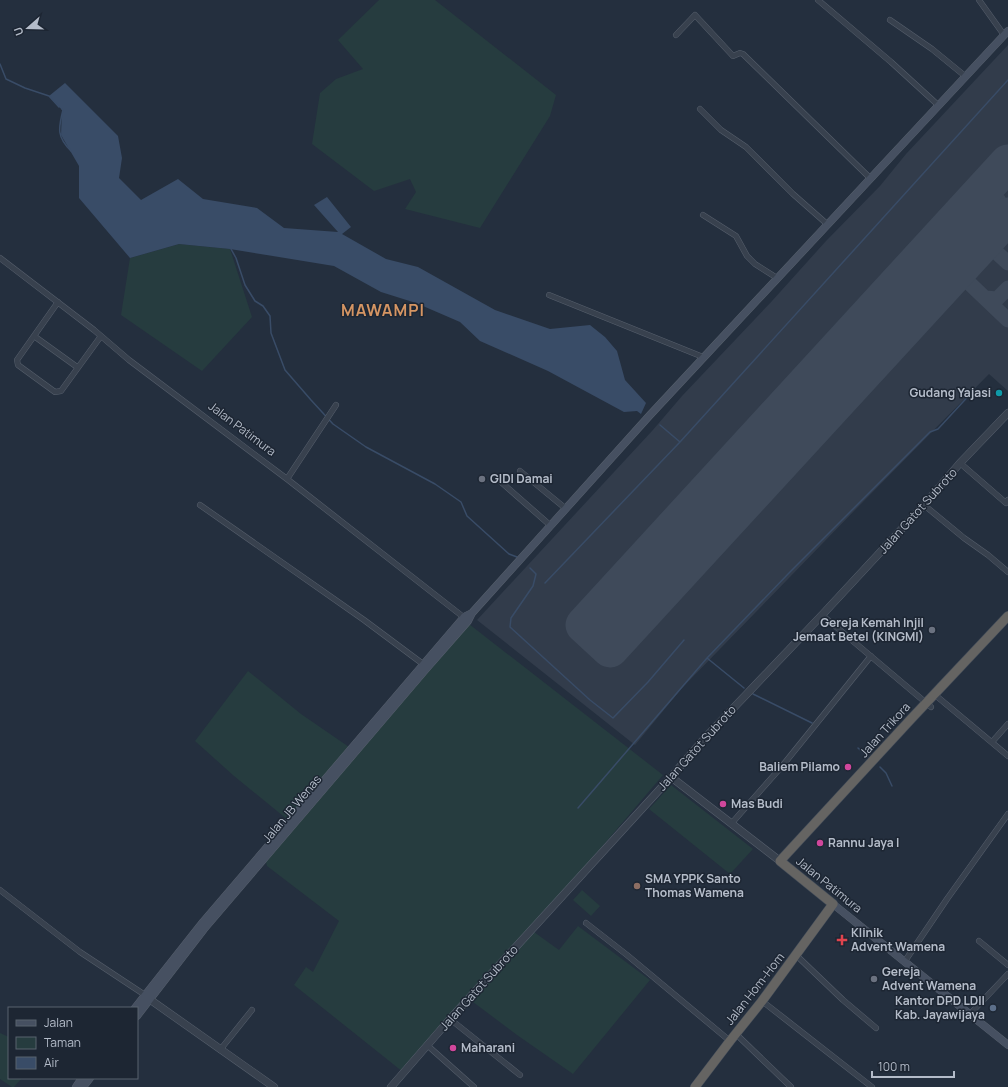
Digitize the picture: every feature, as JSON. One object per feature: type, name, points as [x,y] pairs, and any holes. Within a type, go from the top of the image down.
[{"type":"highway","name":"Jalan Trikora","points":[[972,659],[1008,616]]},
{"type":"highway","name":"Jalan Trikora","points":[[783,863],[936,696],[1008,624]]},
{"type":"highway","name":"Jalan Patimura","points":[[783,863],[833,904]]},
{"type":"highway","name":"Jalan Hom-Hom","points":[[695,1087],[762,1001],[833,904]]},
{"type":"main road","points":[[466,619],[703,357],[1006,33]]},
{"type":"main road","name":"Jalan JB Wenas","points":[[350,754],[423,664],[466,619]]},
{"type":"main road","name":"Jalan JB Wenas","points":[[136,1007],[147,997],[237,887],[466,619]]},
{"type":"main road","name":"Jalan Patimura","points":[[833,904],[1008,1045]]},
{"type":"main road","name":"Jalan JB Wenas","points":[[138,1014],[147,997]]},
{"type":"main road","points":[[83,1087],[89,1079]]},
{"type":"street","points":[[818,0],[891,62],[938,105]]},
{"type":"street","points":[[979,0],[1006,33]]},
{"type":"street","points":[[676,35],[695,15],[733,56],[742,53],[870,178]]},
{"type":"street","points":[[890,20],[926,45],[965,76]]},
{"type":"street","points":[[700,109],[721,130],[746,147],[793,194],[827,224]]},
{"type":"street","points":[[703,215],[736,236],[743,250],[751,260],[777,278]]},
{"type":"street","name":"Jalan Patimura","points":[[0,258],[58,302],[129,360],[287,479],[466,619]]},
{"type":"street","points":[[548,295],[703,357]]},
{"type":"street","points":[[58,302],[17,360],[18,365],[24,370],[56,392],[62,391],[101,336]]},
{"type":"street","points":[[34,336],[77,368]]},
{"type":"street","points":[[287,479],[336,405]]},
{"type":"street","name":"Jalan Gatot Subroto","points":[[391,1087],[450,1019],[703,740],[822,615],[924,505],[960,463],[1008,413]]},
{"type":"street","points":[[960,463],[1006,502],[1008,500]]},
{"type":"street","points":[[520,471],[565,508]]},
{"type":"street","points":[[501,482],[551,526]]},
{"type":"street","points":[[200,505],[364,620],[423,664]]},
{"type":"street","points":[[924,505],[1008,572]]},
{"type":"street","points":[[822,615],[929,705]]},
{"type":"street","points":[[731,824],[783,765],[871,656]]},
{"type":"street","points":[[936,696],[1008,756]]},
{"type":"street","points":[[992,742],[1008,724]]},
{"type":"street","name":"Jalan Patimura","points":[[671,777],[783,863]]},
{"type":"street","points":[[905,961],[1008,814]]},
{"type":"street","points":[[0,890],[80,952],[147,997],[274,1087]]},
{"type":"street","points":[[586,923],[733,1037],[791,1087]]},
{"type":"street","points":[[979,941],[1008,964]]},
{"type":"street","points":[[796,955],[843,1000],[876,1028]]},
{"type":"street","points":[[970,1014],[1008,974]]},
{"type":"street","points":[[762,1001],[872,1087]]},
{"type":"street","points":[[220,1050],[252,1010]]},
{"type":"street","points":[[450,1019],[520,1075]]},
{"type":"street","points":[[427,1045],[474,1087]]},
{"type":"shaded area","points":[[1008,45],[1008,391],[989,374],[682,688],[635,745],[477,620],[652,431],[682,396],[772,301],[826,241],[880,186],[906,154]]},
{"type":"green space","points":[[379,0],[435,0],[556,95],[550,116],[480,228],[405,209],[416,192],[410,179],[374,191],[312,144],[320,93],[336,79],[363,69],[338,40]]},
{"type":"green space","points":[[179,244],[230,249],[252,317],[202,371],[121,315],[130,258]]},
{"type":"green space","points":[[469,624],[663,775],[588,863],[534,932],[559,950],[578,926],[650,980],[573,1074],[469,999],[403,1072],[294,985],[306,967],[313,972],[339,921],[267,866],[266,862]]},
{"type":"green space","points":[[248,671],[301,714],[349,747],[288,820],[234,776],[195,741]]},
{"type":"green space","points":[[671,785],[753,849],[730,874],[649,809]]},
{"type":"green space","points":[[582,890],[600,906],[591,916],[573,900]]},
{"type":"green space","points":[[0,1033],[8,1037],[8,1079],[21,1079],[14,1087],[12,1087],[0,1079]]},
{"type":"water","points":[[65,83],[118,136],[122,158],[119,178],[141,200],[178,179],[203,199],[257,208],[284,228],[338,232],[314,205],[327,197],[351,227],[342,234],[386,259],[418,267],[495,310],[550,329],[590,325],[605,337],[617,351],[625,380],[646,403],[641,414],[637,411],[624,412],[548,371],[480,341],[460,322],[416,303],[381,292],[334,266],[230,249],[179,244],[130,258],[79,198],[79,166],[61,135],[62,110],[49,96]]},
{"type":"waterway","points":[[0,64],[6,79],[25,88],[49,96],[59,107]]},
{"type":"waterway","points":[[545,583],[680,442],[1008,80]]},
{"type":"waterway","points":[[62,109],[60,122],[61,137],[71,151]]},
{"type":"waterway","points":[[231,249],[236,258],[245,285],[255,301],[263,306],[270,316],[271,333],[285,370],[333,424],[366,447],[435,484],[461,502],[467,516],[509,554],[517,557]]},
{"type":"waterway","points":[[578,808],[707,658],[789,573],[930,432],[938,429],[974,390]]},
{"type":"waterway","points":[[660,425],[680,442]]},
{"type":"waterway","points":[[530,568],[536,574],[533,586],[511,618],[510,627],[590,700],[613,718],[648,682],[684,640]]},
{"type":"waterway","points":[[707,658],[744,688]]},
{"type":"waterway","points":[[753,694],[812,723]]},
{"type":"waterway","points":[[858,748],[868,757]]},
{"type":"waterway","points":[[880,767],[886,773],[892,786]]},
{"type":"taxiway","points":[[999,201],[996,209],[996,216],[999,223],[1005,229]]},
{"type":"taxiway","points":[[976,226],[1008,229]]},
{"type":"taxiway","points":[[972,230],[1008,263]]},
{"type":"taxiway","points":[[945,260],[1008,320]]},
{"type":"taxiway","points":[[985,298],[997,299],[1008,288]]},
{"type":"runway","points":[[1008,163],[584,625],[610,649],[1008,216]]},
{"type":"place","name":"Gudang Yajasi","points":[[999,393]]},
{"type":"place","name":"GIDI Damai","points":[[482,479]]},
{"type":"place","name":"Gereja Kemah Injil Jemaat Betel (KINGMI)","points":[[932,630]]},
{"type":"place","name":"Baliem Pilamo","points":[[848,767]]},
{"type":"place","name":"Mas Budi","points":[[723,804]]},
{"type":"place","name":"Rannu Jaya I","points":[[820,843]]},
{"type":"place","name":"SMA YPPK Santo Thomas Wamena","points":[[637,886]]},
{"type":"place","name":"Klinik Advent Wamena","points":[[842,940]]},
{"type":"place","name":"Gereja Advent Wamena","points":[[874,979]]},
{"type":"place","name":"Kantor DPD LDII Kab. Jayawijaya","points":[[993,1008]]},
{"type":"place","name":"Maharani","points":[[453,1048]]},
{"type":"district","name":"MAWAMPI","points":[[383,310]]}]
